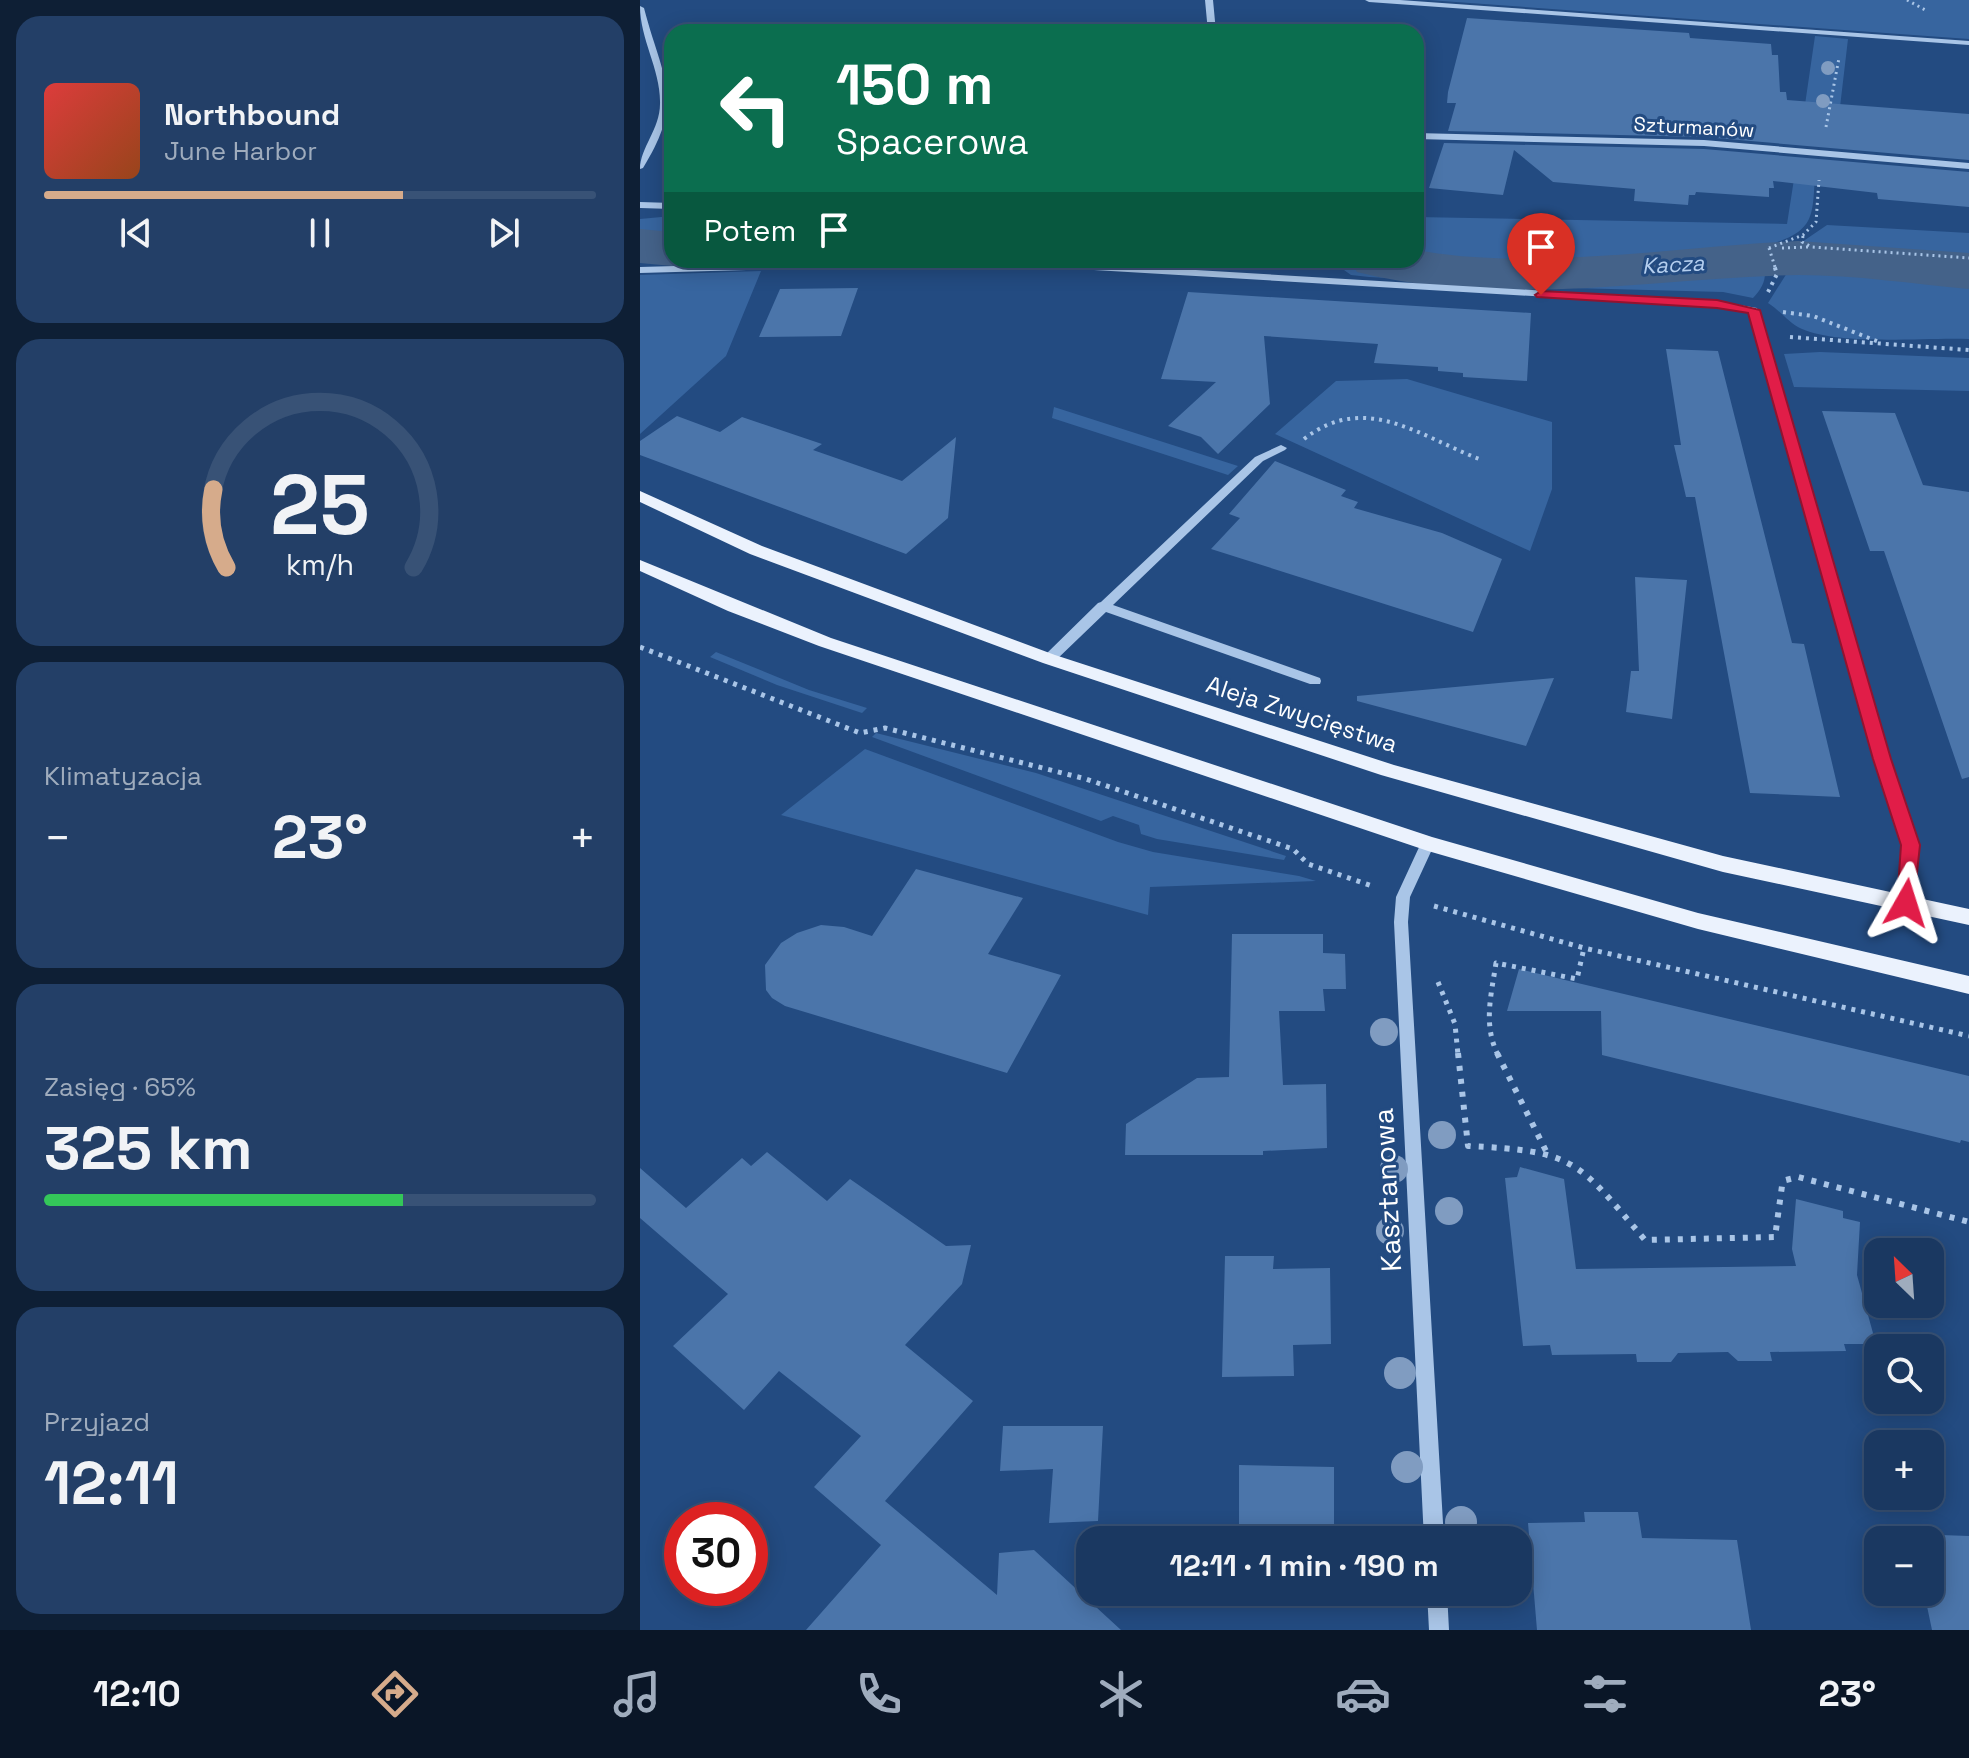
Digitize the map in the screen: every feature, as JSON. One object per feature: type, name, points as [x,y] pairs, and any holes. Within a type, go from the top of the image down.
[{"type":"main road","name":"Aleja Zwycięstwa","points":[[640,496],[756,550],[1049,659],[1388,770],[1723,864],[1969,917]]},
{"type":"main road","points":[[640,565],[734,607],[825,642],[1428,843],[1698,921],[1969,985]]},
{"type":"street","points":[[1209,0],[1211,24]]},
{"type":"street","points":[[1369,0],[1969,43]]},
{"type":"street","points":[[640,8],[643,35],[664,85]]},
{"type":"street","points":[[642,161],[661,132],[664,112]]},
{"type":"street","name":"Szturmanów","points":[[1424,136],[1704,143],[1969,166]]},
{"type":"street","points":[[640,205],[664,206]]},
{"type":"street","points":[[640,270],[713,268]]},
{"type":"street","points":[[1111,268],[1717,304],[1754,310],[1882,759],[1911,845],[1906,903]]},
{"type":"street","points":[[1049,659],[1259,459],[1281,448]]},
{"type":"street","points":[[1102,606],[1315,681]]},
{"type":"street","name":"Kasztanowa","points":[[1428,843],[1403,897],[1401,922],[1433,1526]]},
{"type":"street","points":[[1438,1606],[1439,1630]]},
{"type":"path","points":[[1803,235],[1802,242],[1812,247]]},
{"type":"path","points":[[1774,267],[1769,248],[1812,247],[1969,258]]},
{"type":"path","points":[[1754,310],[1813,316],[1884,344]]},
{"type":"path","points":[[1762,336],[1969,350]]},
{"type":"path","points":[[1281,448],[1300,442],[1329,422],[1353,416],[1379,419],[1415,430],[1482,460]]},
{"type":"path","points":[[640,647],[860,733],[885,728],[1086,779],[1293,849],[1308,864],[1403,897],[1584,948],[1761,991],[1969,1036]]},
{"type":"path","points":[[1431,916],[1436,906]]},
{"type":"path","points":[[1548,1155],[1490,1039],[1488,1019],[1496,963],[1577,979],[1584,948]]},
{"type":"path","points":[[1436,976],[1455,1024],[1468,1146],[1522,1149],[1565,1159],[1590,1178],[1645,1240],[1775,1237],[1782,1186],[1786,1180],[1798,1177],[1969,1222]]},
{"type":"shaded area","points":[[1428,0],[1969,0],[1969,39]]},
{"type":"shaded area","points":[[1815,36],[1848,39],[1836,141],[1800,139]]},
{"type":"shaded area","points":[[1797,160],[1816,162],[1809,219],[1794,235],[1761,247],[1763,257],[1502,269],[1424,263],[1424,217],[1787,224]]},
{"type":"shaded area","points":[[664,217],[664,260],[640,261],[640,219]]},
{"type":"shaded area","points":[[1827,225],[1969,233],[1969,266],[1781,252]]},
{"type":"shaded area","points":[[1764,265],[1765,275],[1762,286],[1753,298],[1723,292],[1573,288],[1351,275],[1341,268],[1403,268],[1470,277],[1543,278]]},
{"type":"shaded area","points":[[1781,265],[1969,275],[1969,339],[1860,339],[1802,329],[1768,303],[1787,273]]},
{"type":"shaded area","points":[[761,271],[726,356],[640,434],[640,275]]},
{"type":"shaded area","points":[[1820,352],[1969,358],[1969,391],[1794,387],[1784,354]]},
{"type":"shaded area","points":[[1407,379],[1552,422],[1552,489],[1530,551],[1275,434],[1336,381]]},
{"type":"shaded area","points":[[1054,407],[1238,466],[1228,475],[1052,418]]},
{"type":"shaded area","points":[[716,652],[809,690],[867,708],[862,713],[777,685],[710,657]]},
{"type":"shaded area","points":[[876,733],[1036,773],[1286,856],[1284,860],[1157,839],[1141,834],[1139,825],[1113,816],[1101,821],[872,737]]},
{"type":"shaded area","points":[[865,749],[1118,842],[1153,852],[1316,881],[1150,887],[1148,915],[781,815]]},
{"type":"building","points":[[1467,18],[1689,33],[1690,38],[1771,44],[1772,55],[1778,55],[1780,92],[1786,92],[1787,100],[1969,114],[1969,160],[1704,137],[1448,131],[1456,103],[1447,103],[1448,92]]},
{"type":"building","points":[[1444,143],[1704,149],[1969,172],[1969,207],[1878,199],[1877,193],[1773,181],[1774,188],[1769,188],[1769,197],[1696,192],[1689,195],[1688,205],[1634,201],[1635,189],[1553,182],[1514,150],[1503,195],[1429,188]]},
{"type":"building","points":[[858,288],[841,336],[759,337],[780,289]]},
{"type":"building","points":[[1188,292],[1531,313],[1527,381],[1463,377],[1463,373],[1438,371],[1438,367],[1374,363],[1378,344],[1264,336],[1270,404],[1218,454],[1201,437],[1168,426],[1216,382],[1161,379]]},
{"type":"building","points":[[1666,349],[1718,351],[1792,643],[1804,644],[1840,797],[1750,793],[1695,497],[1686,497],[1674,445],[1681,445]]},
{"type":"building","points":[[1822,411],[1895,413],[1923,485],[1969,492],[1969,777],[1962,779],[1884,551],[1870,551]]},
{"type":"building","points":[[677,416],[720,432],[742,417],[822,444],[813,450],[902,481],[956,437],[948,518],[906,554],[640,455],[640,441]]},
{"type":"building","points":[[1275,461],[1346,490],[1341,496],[1358,502],[1354,508],[1442,533],[1502,559],[1473,632],[1211,549],[1240,518],[1229,514]]},
{"type":"building","points":[[1635,577],[1687,580],[1672,719],[1626,712],[1631,671],[1639,671]]},
{"type":"building","points":[[1554,678],[1526,746],[1357,701],[1357,696]]},
{"type":"building","points":[[916,869],[1023,898],[988,954],[1061,975],[1007,1073],[785,1006],[766,990],[765,965],[781,943],[797,933],[821,925],[844,927],[872,936]]},
{"type":"building","points":[[1232,934],[1323,934],[1323,953],[1345,954],[1346,989],[1323,989],[1325,1011],[1279,1011],[1283,1085],[1326,1084],[1327,1148],[1263,1151],[1263,1155],[1125,1155],[1126,1124],[1197,1078],[1229,1077]]},
{"type":"building","points":[[1519,969],[1969,1076],[1969,1142],[1961,1140],[1960,1143],[1602,1055],[1601,1011],[1507,1011]]},
{"type":"building","points":[[767,1152],[827,1201],[850,1179],[946,1246],[971,1245],[962,1284],[905,1345],[973,1401],[885,1501],[997,1595],[999,1553],[1034,1550],[1076,1589],[1076,1606],[1095,1606],[1121,1630],[806,1630],[881,1545],[814,1487],[861,1436],[779,1371],[744,1410],[673,1346],[728,1294],[640,1218],[640,1168],[686,1208],[742,1158],[751,1166]]},
{"type":"building","points":[[1520,1167],[1564,1179],[1576,1269],[1796,1266],[1792,1249],[1796,1199],[1843,1211],[1843,1218],[1860,1222],[1857,1275],[1864,1300],[1864,1318],[1869,1318],[1873,1334],[1864,1334],[1864,1344],[1844,1344],[1846,1351],[1770,1352],[1772,1361],[1738,1361],[1728,1352],[1678,1353],[1671,1362],[1637,1362],[1636,1354],[1552,1355],[1550,1345],[1523,1346],[1505,1178],[1517,1177]]},
{"type":"building","points":[[1225,1256],[1274,1256],[1273,1269],[1330,1268],[1331,1344],[1293,1345],[1294,1376],[1222,1377]]},
{"type":"building","points":[[1003,1426],[1103,1426],[1098,1521],[1049,1523],[1053,1469],[1000,1471]]},
{"type":"building","points":[[1239,1465],[1334,1467],[1334,1526],[1239,1526]]},
{"type":"building","points":[[1584,1512],[1638,1512],[1642,1538],[1737,1540],[1751,1630],[1537,1630],[1532,1526],[1528,1523],[1585,1522]]},
{"type":"building","points":[[1944,1535],[1969,1536],[1969,1630],[1932,1630],[1927,1606],[1944,1606]]},
{"type":"waterway","name":"Kacza","points":[[640,246],[664,248]]},
{"type":"waterway","name":"Kacza","points":[[1422,268],[1479,274],[1532,274],[1819,258],[1969,271]]},
{"type":"route","points":[[1541,295],[1717,304],[1754,310],[1882,759],[1911,845],[1906,903]]}]
